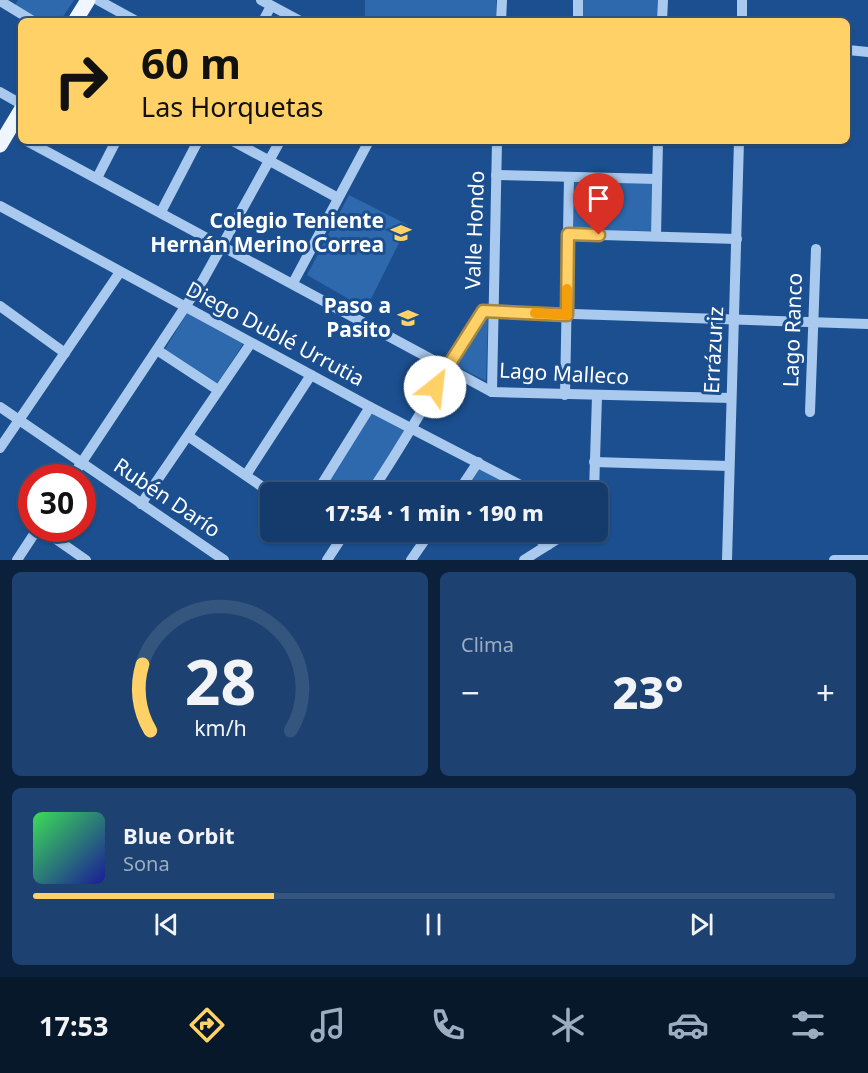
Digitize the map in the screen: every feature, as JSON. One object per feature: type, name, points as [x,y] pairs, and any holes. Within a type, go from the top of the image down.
[{"type":"main road","points":[[77,18],[88,0]]},
{"type":"main road","points":[[0,145],[15,134]]},
{"type":"street","points":[[98,0],[131,18]]},
{"type":"street","points":[[261,0],[295,18]]},
{"type":"street","points":[[282,11],[288,0]]},
{"type":"street","points":[[501,18],[502,0]]},
{"type":"street","points":[[578,0],[578,18]]},
{"type":"street","points":[[662,18],[663,0]]},
{"type":"street","points":[[742,0],[742,18]]},
{"type":"street","points":[[0,1],[28,18]]},
{"type":"street","points":[[264,18],[271,6]]},
{"type":"street","points":[[850,50],[868,51]]},
{"type":"street","points":[[0,92],[18,102]]},
{"type":"street","name":"Lago Malleco","points":[[33,144],[492,392],[731,398]]},
{"type":"street","points":[[97,178],[114,144]]},
{"type":"street","points":[[160,212],[196,144]]},
{"type":"street","points":[[238,144],[338,198]]},
{"type":"street","points":[[82,463],[186,307],[223,246],[278,144]]},
{"type":"street","points":[[293,283],[367,144]]},
{"type":"street","name":"Valle Hondo","points":[[492,392],[497,144]]},
{"type":"street","points":[[656,236],[658,144]]},
{"type":"street","name":"Errázuriz","points":[[727,560],[739,144]]},
{"type":"street","points":[[496,175],[657,179]]},
{"type":"street","points":[[564,395],[569,177]]},
{"type":"street","name":"Diego Dublé Urrutia","points":[[0,206],[370,407],[515,482]]},
{"type":"street","points":[[568,234],[737,239]]},
{"type":"street","name":"Lago Ranco","points":[[810,412],[816,249]]},
{"type":"street","points":[[0,448],[120,272]]},
{"type":"street","points":[[0,306],[65,353]]},
{"type":"street","points":[[378,482],[413,429],[446,366],[483,311],[868,324]]},
{"type":"street","points":[[141,504],[251,343]]},
{"type":"street","points":[[157,350],[218,390]]},
{"type":"street","points":[[246,475],[311,375]]},
{"type":"street","points":[[594,482],[597,396]]},
{"type":"street","name":"Rubén Darío","points":[[0,407],[224,560]]},
{"type":"street","points":[[323,482],[370,407]]},
{"type":"street","points":[[188,436],[260,485]]},
{"type":"street","points":[[466,482],[478,462]]},
{"type":"street","points":[[594,462],[729,466]]},
{"type":"street","points":[[17,560],[29,542]]},
{"type":"street","points":[[60,542],[86,560]]},
{"type":"street","points":[[327,560],[339,542]]},
{"type":"street","points":[[411,560],[423,542]]},
{"type":"street","points":[[543,542],[548,545]]},
{"type":"street","points":[[524,560],[553,542]]},
{"type":"street","points":[[834,560],[868,560]]},
{"type":"shaded area","points":[[18,0],[74,0],[62,18],[38,18],[15,5]]},
{"type":"shaded area","points":[[365,0],[496,0],[496,18],[365,18]]},
{"type":"shaded area","points":[[582,0],[659,0],[659,18],[581,18]]},
{"type":"shaded area","points":[[573,181],[654,183],[654,231],[573,230]]},
{"type":"shaded area","points":[[349,195],[408,225],[366,309],[307,275]]},
{"type":"shaded area","points":[[187,313],[243,344],[217,384],[164,351]]},
{"type":"shaded area","points":[[482,318],[488,319],[486,381],[456,366],[454,362]]},
{"type":"shaded area","points":[[373,411],[407,430],[373,482],[328,482]]},
{"type":"shaded area","points":[[480,466],[510,482],[469,482]]},
{"type":"slow traffic","points":[[535,313],[567,315],[567,289]]},
{"type":"place","name":"Colegio Teniente Hernán Merino Correa","points":[[401,233]]},
{"type":"place","name":"Paso a Pasito","points":[[408,318]]},
{"type":"route","points":[[435,387],[446,366],[483,311],[567,315],[568,234],[599,235]]}]
